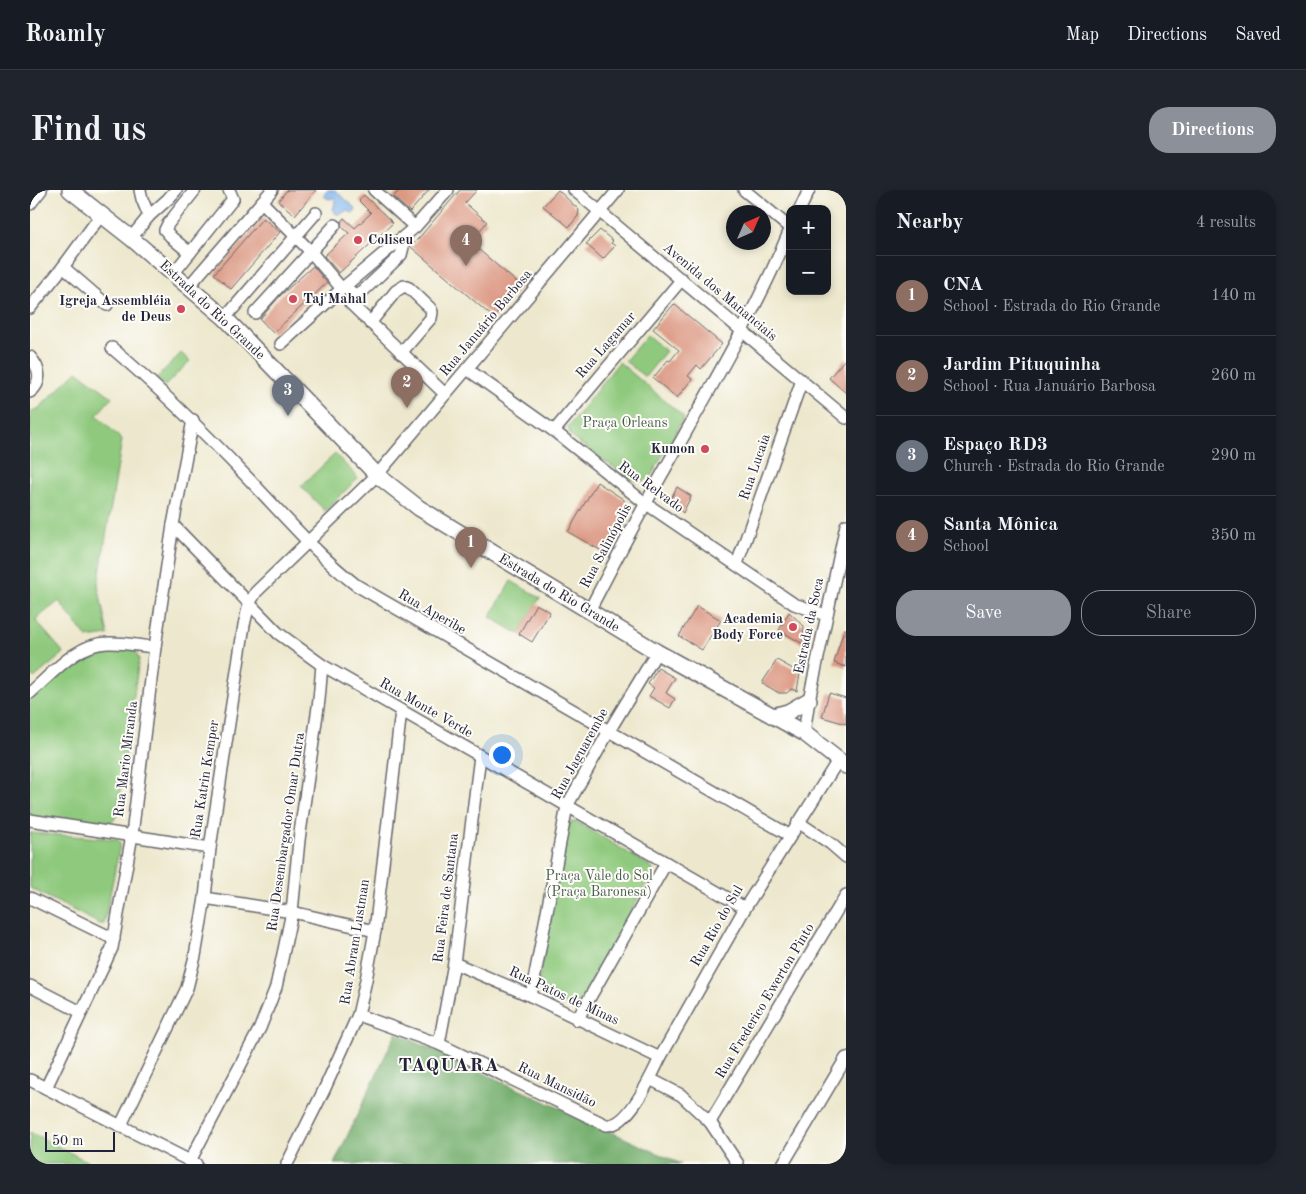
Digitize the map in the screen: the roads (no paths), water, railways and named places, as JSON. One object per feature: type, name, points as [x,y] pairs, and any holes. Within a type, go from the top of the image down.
[{"type":"main road","name":"Estrada do Rio Grande","points":[[70,190],[131,238],[225,318],[377,475],[419,508],[657,652],[804,733],[842,763]]},
{"type":"main road","points":[[773,716],[788,712],[809,700]]},
{"type":"street","points":[[30,204],[41,190]]},
{"type":"street","points":[[140,190],[148,216]]},
{"type":"street","points":[[131,238],[148,216],[176,190]]},
{"type":"street","points":[[190,253],[168,235],[166,230],[168,224],[195,190]]},
{"type":"street","points":[[174,274],[233,199],[229,190]]},
{"type":"street","points":[[189,286],[272,190]]},
{"type":"street","points":[[374,190],[415,227]]},
{"type":"street","points":[[281,344],[415,227],[448,190]]},
{"type":"street","name":"Avenida dos Mananciais","points":[[574,190],[846,418]]},
{"type":"street","name":"Rua Januário Barbosa","points":[[377,475],[618,190]]},
{"type":"street","points":[[744,190],[786,226]]},
{"type":"street","points":[[802,205],[809,190]]},
{"type":"street","points":[[262,202],[343,288]]},
{"type":"street","points":[[225,318],[316,213]]},
{"type":"street","points":[[30,308],[101,215]]},
{"type":"street","points":[[255,313],[335,226]]},
{"type":"street","name":"Rua Salinópolis","points":[[589,611],[645,503],[743,330],[786,238]]},
{"type":"street","points":[[63,267],[107,305]]},
{"type":"street","name":"Rua Lagamar","points":[[554,431],[682,279]]},
{"type":"street","points":[[370,323],[396,291],[404,286],[409,288],[430,308],[432,315],[401,353]]},
{"type":"street","points":[[350,303],[445,394]]},
{"type":"street","name":"Rua Aperibe","points":[[112,348],[155,384],[193,420],[309,542],[356,585],[789,836]]},
{"type":"street","points":[[30,357],[37,365],[40,373],[37,384],[30,392]]},
{"type":"street","name":"Rua Relvado","points":[[467,369],[554,431],[645,503],[738,564],[794,604],[826,615]]},
{"type":"street","name":"Rua Lucaia","points":[[738,564],[802,380]]},
{"type":"street","points":[[830,404],[846,406]]},
{"type":"street","name":"Rua Mario Miranda","points":[[46,1088],[105,964],[114,939],[132,836],[155,648],[193,420]]},
{"type":"street","name":"Rua Katrin Kemper","points":[[121,1125],[187,988],[195,956],[244,625],[249,604],[256,592],[377,475]]},
{"type":"street","name":"Rua Monte Verde","points":[[174,525],[278,633],[322,666],[745,908]]},
{"type":"street","name":"Estrada da Soca","points":[[804,733],[826,615],[846,525]]},
{"type":"street","points":[[30,693],[72,657],[93,644],[108,642],[155,648]]},
{"type":"street","name":"Rua Jaguarembe","points":[[531,996],[567,806],[609,731],[657,652]]},
{"type":"street","name":"Rua Desembargador Omar Dutra","points":[[193,1163],[268,1010],[276,986],[292,912],[299,840],[322,666]]},
{"type":"street","name":"Rua Abram Lustman","points":[[287,1164],[324,1090],[358,1015],[374,931],[401,711]]},
{"type":"street","name":"Rua Feira de Santana","points":[[439,1044],[454,963],[480,756]]},
{"type":"street","name":"Rua Rio do Sul","points":[[629,1112],[650,1079],[745,908],[798,822],[842,763]]},
{"type":"street","points":[[30,820],[210,848]]},
{"type":"street","points":[[798,822],[831,844],[846,857]]},
{"type":"street","points":[[577,1020],[666,864]]},
{"type":"street","name":"Rua Frederico Ewerton Pinto","points":[[710,1122],[846,896]]},
{"type":"street","points":[[30,898],[114,939]]},
{"type":"street","points":[[205,898],[292,912],[374,931]]},
{"type":"street","name":"Rua Patos de Minas","points":[[454,963],[531,996],[577,1020],[660,1058]]},
{"type":"street","points":[[30,986],[81,1012]]},
{"type":"street","name":"Rua Mansidão","points":[[358,1015],[439,1044],[606,1125],[610,1126],[618,1123],[629,1112]]},
{"type":"street","points":[[783,1164],[846,1058]]},
{"type":"street","points":[[650,1079],[681,1096],[710,1122],[738,1164]]},
{"type":"street","points":[[30,1080],[193,1163]]},
{"type":"water","points":[[328,190],[335,190],[356,209],[353,214],[347,210],[341,214],[336,214],[333,209],[336,200],[325,197],[325,193]]},
{"type":"place","name":"Coliseu","points":[[358,240]]},
{"type":"place","name":"Santa Mônica","points":[[466,266]]},
{"type":"place","name":"Taj Mahal","points":[[293,299]]},
{"type":"place","name":"Igreja Assembléia de Deus","points":[[181,309]]},
{"type":"place","name":"Jardim Pituquinha","points":[[407,408]]},
{"type":"place","name":"Espaço RD3","points":[[288,416]]},
{"type":"place","name":"Kumon","points":[[705,449]]},
{"type":"place","name":"CNA","points":[[471,568]]},
{"type":"place","name":"Academia Body Force","points":[[793,627]]},
{"type":"district","name":"TAQUARA","points":[[449,1066]]},
{"type":"park label","name":"Praça Orleans","points":[[625,423]]},
{"type":"park label","name":"Praça Vale do Sol (Praça Baronesa)","points":[[599,884]]}]
